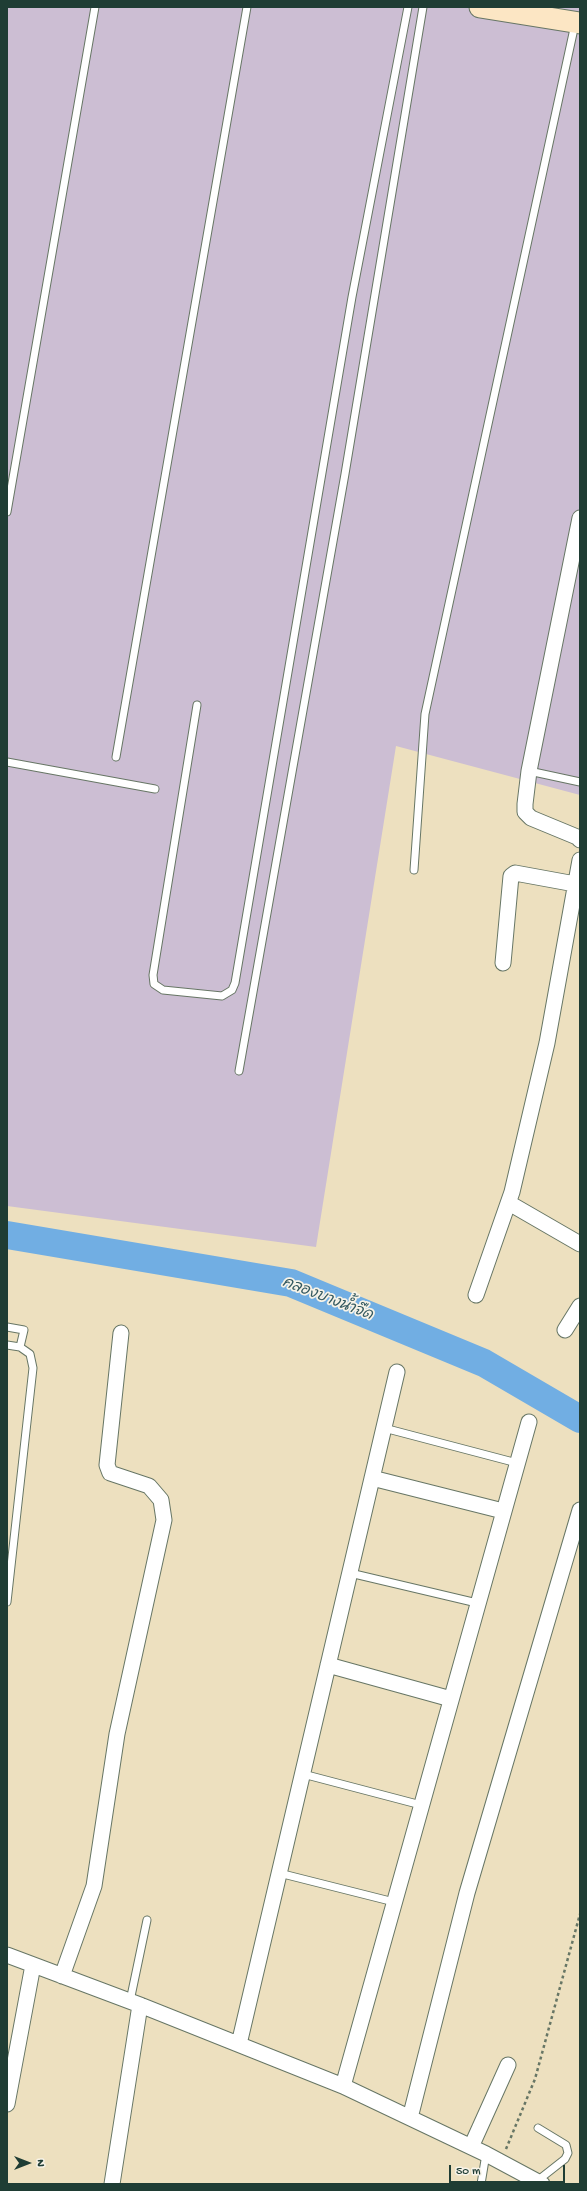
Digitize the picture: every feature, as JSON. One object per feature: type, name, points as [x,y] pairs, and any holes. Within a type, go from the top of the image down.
[{"type":"street","points":[[488,8],[578,23]]},
{"type":"street","points":[[580,518],[529,771],[525,812],[531,818],[577,837],[580,840]]},
{"type":"street","points":[[476,1295],[509,1203],[547,1043],[580,860]]},
{"type":"street","points":[[503,964],[511,876],[515,873],[575,884]]},
{"type":"street","points":[[509,1203],[580,1244]]},
{"type":"street","points":[[565,1330],[580,1306]]},
{"type":"street","points":[[62,1976],[94,1886],[117,1734],[164,1520],[161,1500],[149,1486],[110,1473],[107,1465],[121,1333]]},
{"type":"street","points":[[240,2044],[397,1372]]},
{"type":"street","points":[[343,2086],[477,1603],[529,1422]]},
{"type":"street","points":[[372,1478],[503,1511]]},
{"type":"street","points":[[410,2118],[467,1893],[580,1510]]},
{"type":"street","points":[[328,1666],[451,1699]]},
{"type":"street","points":[[7,1955],[135,2003],[343,2086],[472,2147],[540,2183]]},
{"type":"street","points":[[7,2104],[33,1965]]},
{"type":"street","points":[[112,2184],[135,2003]]},
{"type":"street","points":[[472,2147],[508,2065]]},
{"type":"lane","points":[[7,512],[95,7]]},
{"type":"lane","points":[[116,757],[247,7]]},
{"type":"lane","points":[[197,705],[153,975],[154,984],[163,990],[222,996],[232,990],[235,983],[352,297],[408,7]]},
{"type":"lane","points":[[240,1071],[345,474],[423,7]]},
{"type":"lane","points":[[414,870],[425,714],[578,23]]},
{"type":"lane","points":[[7,762],[155,789]]},
{"type":"lane","points":[[529,771],[580,782]]},
{"type":"lane","points":[[7,1327],[24,1330],[20,1347]]},
{"type":"lane","points":[[7,1345],[20,1347],[30,1354],[33,1368],[7,1602]]},
{"type":"lane","points":[[384,1428],[517,1463]]},
{"type":"lane","points":[[350,1573],[477,1603]]},
{"type":"lane","points":[[303,1774],[421,1805]]},
{"type":"lane","points":[[279,1873],[394,1902]]},
{"type":"lane","points":[[135,2003],[147,1920]]},
{"type":"lane","points":[[538,2128],[566,2145],[568,2153],[565,2159],[540,2183]]},
{"type":"lane","points":[[481,2184],[486,2154]]},
{"type":"path","points":[[500,2162],[535,2080],[580,1914]]},
{"type":"shaded area","points":[[7,7],[580,7],[580,795],[396,746],[316,1247],[7,1206]]},
{"type":"waterway","name":"คลองบางน้ำจืด","points":[[7,1235],[291,1283],[484,1363],[580,1419]]}]
